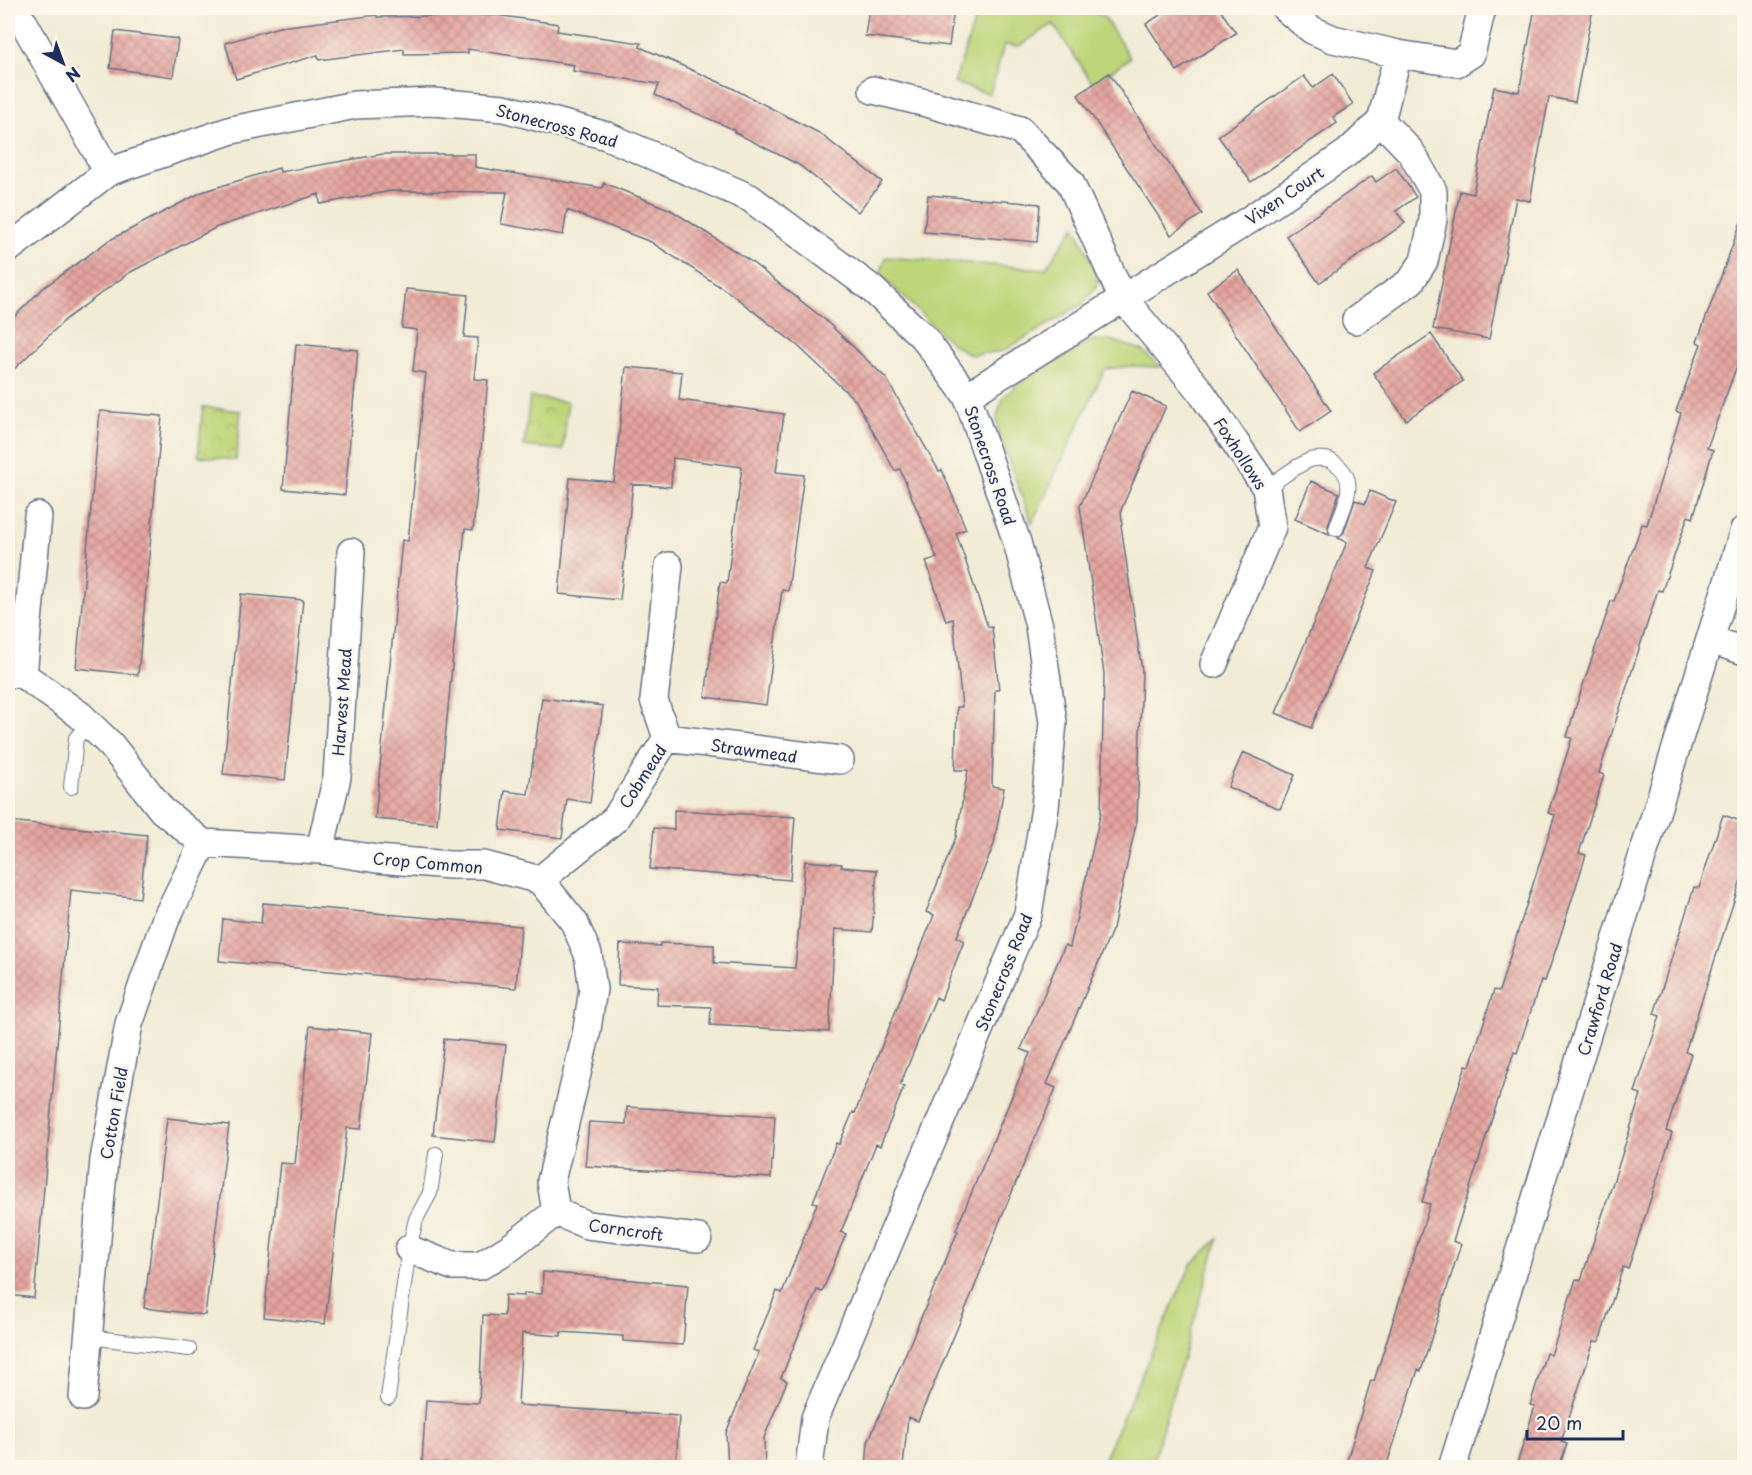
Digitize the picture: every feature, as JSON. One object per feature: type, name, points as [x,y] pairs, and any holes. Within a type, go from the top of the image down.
[{"type":"street","points":[[1285,8],[1312,30],[1333,39],[1398,54],[1457,63],[1471,54],[1482,8]]},
{"type":"street","points":[[21,17],[108,172]]},
{"type":"street","points":[[1356,320],[1411,281],[1424,261],[1433,220],[1433,191],[1411,152],[1381,121],[1398,54]]},
{"type":"street","name":"Foxhollows","points":[[873,90],[1020,130],[1070,182],[1122,297],[1201,392],[1266,488],[1272,527],[1214,664]]},
{"type":"street","name":"Stonecross Road","points":[[8,249],[108,172],[232,129],[356,105],[433,102],[504,108],[607,136],[750,198],[871,288],[924,338],[967,396],[1017,542],[1040,626],[1053,722],[1045,808],[1028,914],[815,1418],[809,1467]]},
{"type":"street","name":"Vixen Court","points":[[1122,297],[1249,220],[1337,160],[1381,121]]},
{"type":"street","points":[[967,396],[1122,297]]},
{"type":"street","points":[[38,516],[15,674],[80,715],[111,745],[162,810],[203,843]]},
{"type":"street","name":"Crawford Road","points":[[1452,1467],[1712,640],[1744,530]]},
{"type":"street","name":"Harvest Mead","points":[[320,850],[337,777],[351,552]]},
{"type":"street","name":"Cobmead","points":[[540,880],[615,819],[667,738],[654,700],[669,566]]},
{"type":"street","points":[[1712,640],[1744,651]]},
{"type":"street","name":"Strawmead","points":[[667,738],[840,760]]},
{"type":"street","name":"Crop Common","points":[[203,843],[320,850],[450,866],[484,866],[540,880]]},
{"type":"street","name":"Cotton Field","points":[[83,1397],[104,1160],[129,1024],[165,921],[203,843]]},
{"type":"street","points":[[409,1249],[452,1266],[480,1266],[511,1247],[556,1212],[551,1181],[586,1036],[593,989],[588,954],[574,922],[540,880]]},
{"type":"street","name":"Corncroft","points":[[556,1212],[587,1225],[698,1238]]},
{"type":"lane","points":[[1266,488],[1311,460],[1329,459],[1342,468],[1349,480],[1348,495],[1335,529]]},
{"type":"lane","points":[[71,787],[76,738],[89,724]]},
{"type":"lane","points":[[388,1398],[409,1249],[416,1219],[430,1193],[436,1154]]},
{"type":"lane","points":[[89,1337],[189,1349]]},
{"type":"green space","points":[[979,8],[1087,8],[1105,18],[1130,58],[1093,84],[1053,24],[1019,46],[1004,45],[990,94],[954,83]]},
{"type":"green space","points":[[1075,226],[1094,266],[1098,284],[1083,304],[1003,351],[971,355],[952,344],[880,274],[886,257],[1045,269]]},
{"type":"green space","points":[[1093,340],[1110,340],[1142,350],[1160,367],[1133,366],[1105,369],[1032,523],[998,432],[997,416],[1004,397],[1019,383]]},
{"type":"green space","points":[[530,397],[568,402],[563,450],[524,446]]},
{"type":"green space","points":[[203,407],[241,411],[236,460],[198,456]]},
{"type":"green space","points":[[1218,1239],[1151,1467],[1100,1467],[1191,1265]]},
{"type":"building","points":[[869,8],[954,9],[949,46],[865,36]]},
{"type":"building","points":[[1171,8],[1219,8],[1236,33],[1177,71],[1146,24]]},
{"type":"building","points":[[1535,8],[1593,8],[1575,102],[1549,97],[1530,201],[1516,198],[1489,339],[1433,329],[1460,191],[1473,194],[1494,87],[1519,92]]},
{"type":"building","points":[[377,15],[377,17],[496,15],[558,24],[557,31],[641,43],[640,47],[730,87],[819,133],[882,182],[858,212],[799,165],[734,132],[735,130],[655,95],[659,84],[573,71],[574,65],[468,49],[468,53],[404,54],[404,49],[319,60],[318,55],[236,79],[225,43],[279,27]]},
{"type":"building","points":[[115,31],[178,39],[173,77],[110,68]]},
{"type":"building","points":[[1109,73],[1202,214],[1171,235],[1078,95]]},
{"type":"building","points":[[1333,74],[1353,104],[1333,117],[1337,123],[1251,182],[1218,136],[1304,76],[1313,88]]},
{"type":"building","points":[[383,154],[475,154],[475,167],[602,188],[604,183],[671,210],[749,260],[824,319],[886,378],[939,471],[942,470],[966,529],[956,533],[988,627],[992,627],[999,690],[995,690],[992,786],[1004,788],[994,844],[957,937],[964,941],[941,1000],[936,997],[900,1085],[904,1087],[880,1146],[876,1144],[841,1232],[846,1234],[822,1292],[817,1290],[781,1378],[787,1381],[764,1438],[765,1467],[728,1467],[726,1433],[759,1352],[753,1350],[777,1291],[782,1293],[817,1203],[813,1202],[836,1143],[839,1144],[853,1112],[855,1113],[934,915],[926,912],[956,837],[968,770],[955,770],[957,707],[962,707],[953,619],[946,621],[926,561],[937,558],[900,469],[895,471],[856,401],[798,346],[730,293],[651,242],[567,210],[563,235],[501,224],[507,192],[391,191],[320,204],[319,194],[217,227],[129,273],[66,319],[8,375],[8,323],[42,289],[108,241],[202,192],[279,168],[280,172]]},
{"type":"building","points":[[1396,168],[1416,197],[1396,211],[1405,223],[1319,283],[1286,236],[1372,176],[1376,182]]},
{"type":"building","points":[[928,195],[1040,204],[1037,242],[924,232]]},
{"type":"building","points":[[1741,222],[1744,223],[1744,346],[1707,448],[1713,450],[1693,518],[1688,516],[1662,591],[1658,590],[1599,773],[1604,775],[1579,853],[1586,855],[1559,940],[1545,981],[1541,980],[1517,1053],[1514,1052],[1498,1100],[1453,1241],[1461,1244],[1421,1371],[1418,1370],[1386,1467],[1345,1467],[1371,1380],[1374,1381],[1430,1204],[1422,1202],[1441,1141],[1466,1065],[1470,1066],[1494,990],[1499,991],[1555,815],[1548,813],[1572,738],[1567,737],[1575,709],[1611,601],[1614,601],[1642,524],[1647,525],[1681,413],[1676,411],[1701,344],[1697,342]]},
{"type":"building","points":[[1238,270],[1331,411],[1300,432],[1207,291]]},
{"type":"building","points":[[406,289],[468,295],[464,337],[478,338],[474,379],[488,380],[473,530],[465,529],[437,824],[375,819],[402,540],[408,541],[426,373],[413,371],[417,330],[402,328]]},
{"type":"building","points":[[1431,334],[1463,381],[1406,420],[1373,373]]},
{"type":"building","points":[[296,344],[358,350],[345,495],[283,489]]},
{"type":"building","points":[[626,367],[682,372],[679,400],[784,414],[776,472],[804,475],[788,591],[782,590],[766,705],[705,697],[720,582],[727,583],[742,467],[673,458],[671,487],[633,484],[620,600],[559,594],[570,478],[614,482]]},
{"type":"building","points":[[1132,391],[1166,406],[1121,510],[1121,525],[1142,671],[1137,820],[1113,928],[1047,1084],[1056,1088],[973,1291],[918,1421],[908,1417],[903,1467],[866,1467],[868,1442],[958,1231],[956,1230],[1030,1053],[1021,1049],[1065,945],[1070,947],[1101,812],[1104,674],[1080,506]]},
{"type":"building","points":[[100,411],[162,416],[138,675],[76,668]]},
{"type":"building","points":[[1311,481],[1339,493],[1328,526],[1329,534],[1295,519]]},
{"type":"building","points":[[1370,491],[1396,502],[1368,568],[1376,571],[1311,728],[1276,713],[1347,542],[1338,538],[1344,532],[1355,500],[1365,504]]},
{"type":"building","points":[[241,594],[303,600],[285,780],[223,774]]},
{"type":"building","points":[[542,698],[603,706],[590,803],[567,799],[562,838],[500,830],[505,791],[528,794]]},
{"type":"building","points":[[1243,752],[1295,775],[1280,809],[1228,787]]},
{"type":"building","points":[[674,810],[795,817],[790,880],[650,869],[654,828],[674,830]]},
{"type":"building","points":[[1723,815],[1744,822],[1744,870],[1685,1052],[1691,1054],[1666,1131],[1672,1133],[1628,1269],[1623,1267],[1599,1342],[1594,1341],[1561,1442],[1567,1444],[1559,1467],[1516,1467],[1535,1406],[1530,1405],[1546,1353],[1551,1355],[1576,1279],[1581,1280],[1619,1164],[1641,1094],[1635,1092],[1660,1016],[1654,1014],[1694,887],[1699,888]]},
{"type":"building","points":[[8,821],[147,835],[140,898],[71,890],[34,1298],[8,1295]]},
{"type":"building","points":[[805,861],[877,870],[872,932],[835,929],[829,1032],[710,1025],[711,1007],[657,1005],[658,987],[618,985],[620,944],[714,945],[714,963],[795,968]]},
{"type":"building","points":[[263,903],[521,926],[516,988],[219,961],[223,919],[261,923]]},
{"type":"building","points":[[310,1026],[372,1033],[361,1129],[347,1128],[325,1324],[264,1317],[280,1163],[295,1164]]},
{"type":"building","points":[[444,1039],[506,1045],[495,1142],[433,1135]]},
{"type":"building","points":[[627,1107],[775,1116],[771,1178],[585,1166],[589,1122],[626,1124]]},
{"type":"building","points":[[167,1118],[229,1125],[205,1315],[144,1308]]},
{"type":"building","points":[[543,1272],[688,1285],[683,1345],[623,1341],[623,1336],[561,1332],[561,1336],[522,1333],[518,1405],[679,1416],[676,1467],[510,1467],[422,1462],[426,1400],[479,1403],[483,1315],[504,1316],[505,1295],[542,1294]]}]
